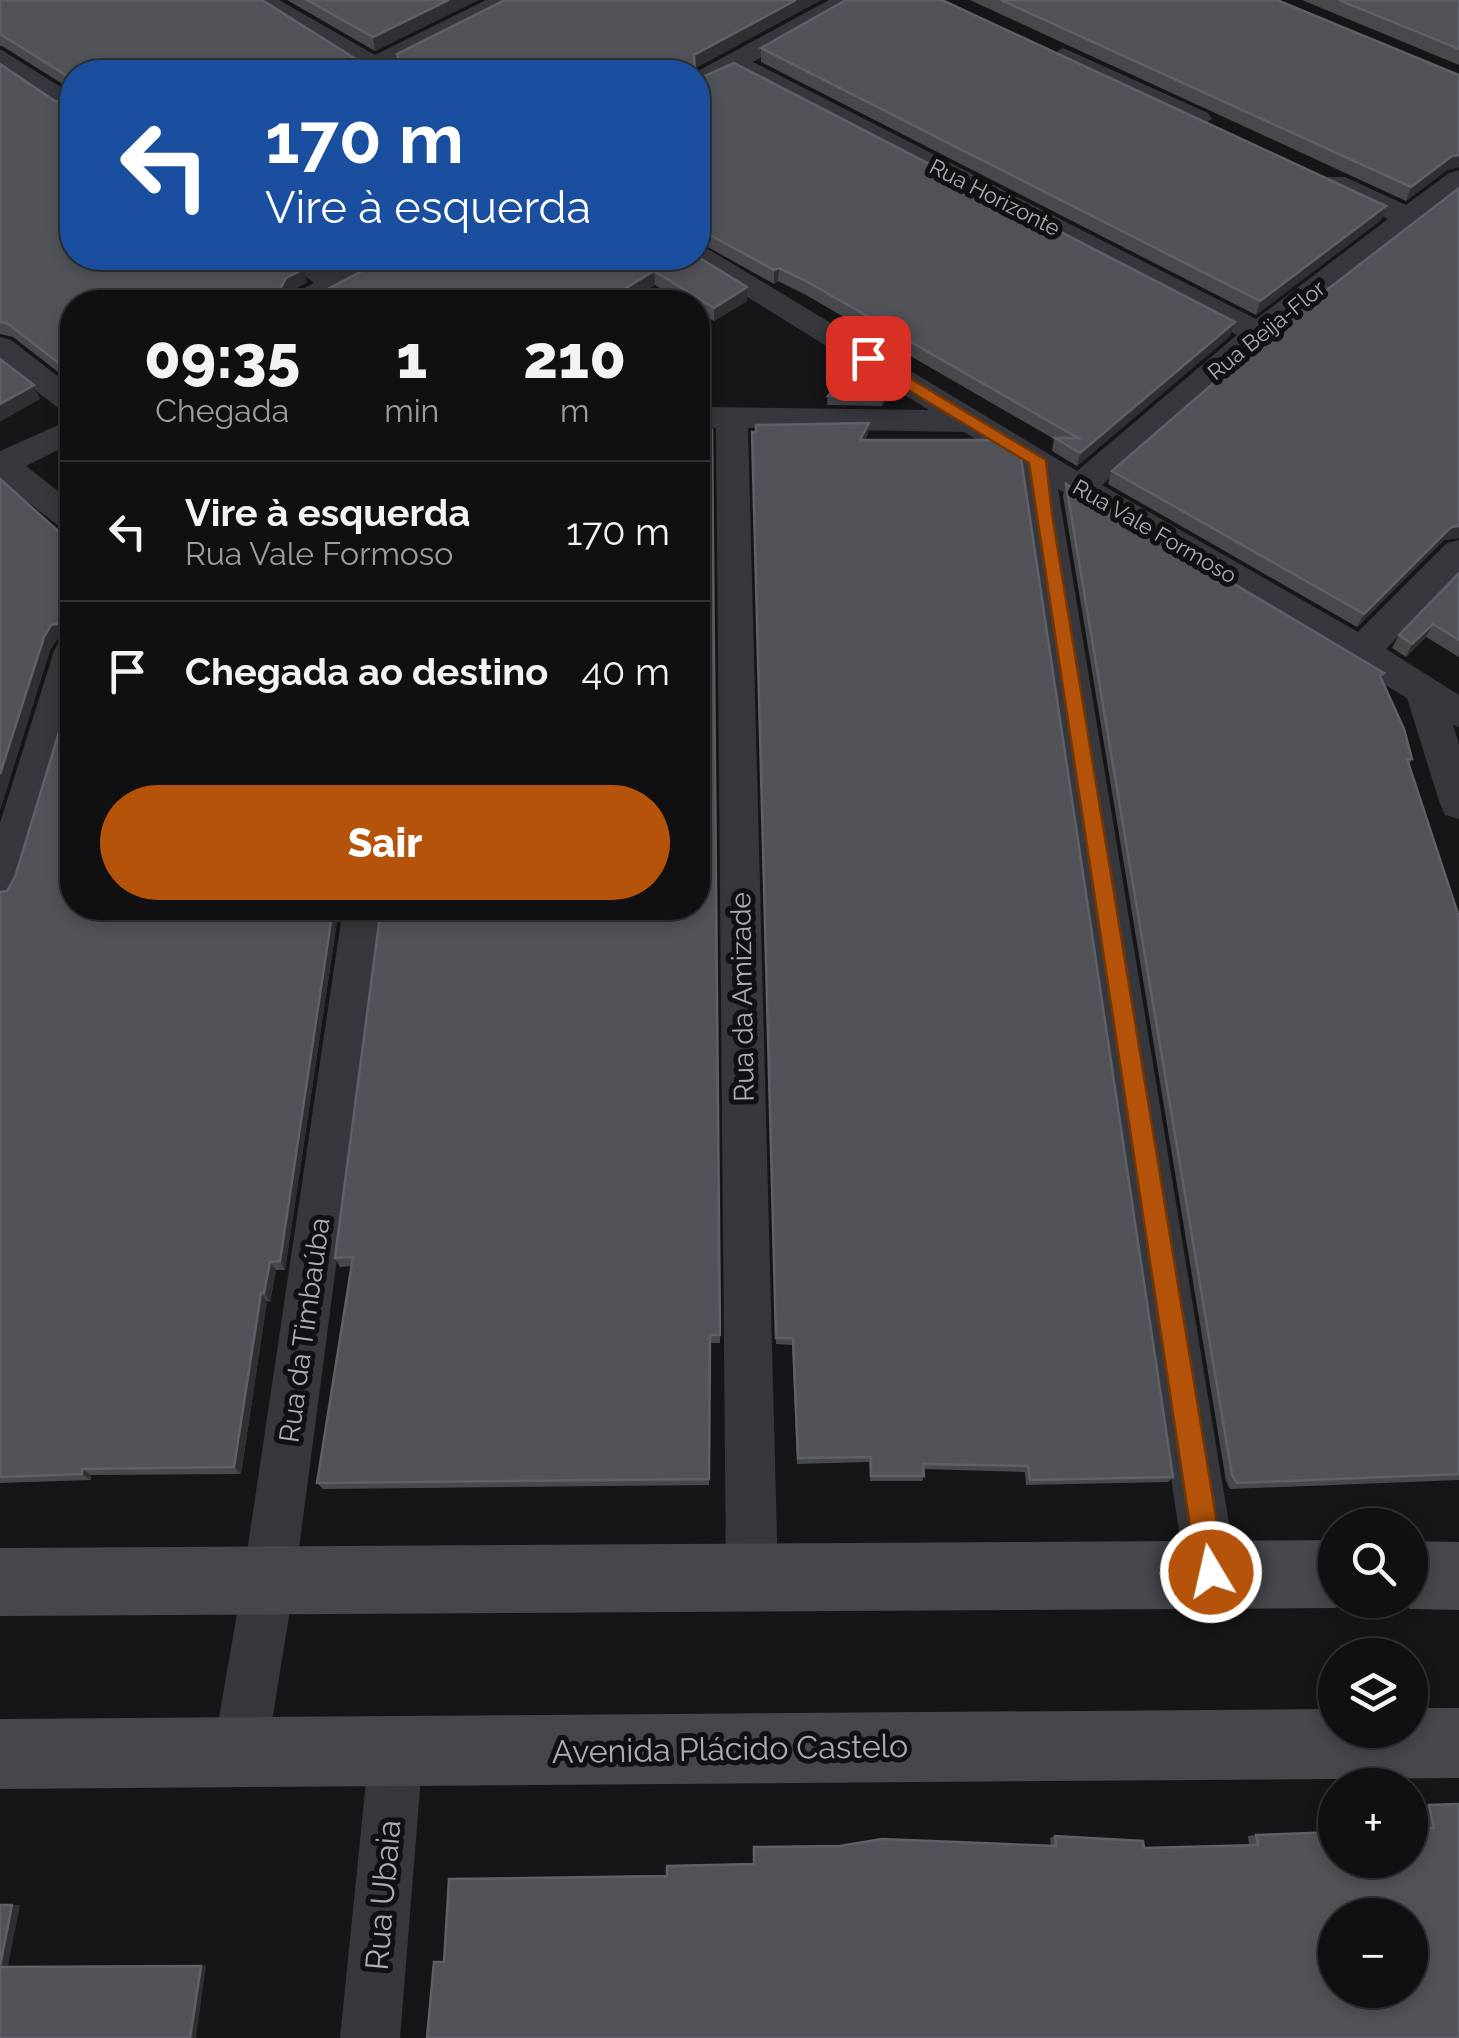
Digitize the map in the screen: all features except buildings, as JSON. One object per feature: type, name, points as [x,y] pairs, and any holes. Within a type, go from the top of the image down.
[{"type":"street","points":[[261,0],[364,60]]},
{"type":"street","points":[[396,60],[506,0]]},
{"type":"street","points":[[710,75],[848,0]]},
{"type":"street","points":[[1042,47],[1216,128]]},
{"type":"street","points":[[0,58],[60,98]]},
{"type":"street","name":"Rua Horizonte","points":[[732,62],[1258,333]]},
{"type":"street","points":[[1304,169],[1410,218]]},
{"type":"street","name":"Rua Beija-Flor","points":[[1079,486],[1258,333],[1459,179]]},
{"type":"street","name":"Rua Vale Formoso","points":[[710,262],[969,421],[1362,651],[1459,713]]},
{"type":"street","points":[[315,270],[336,284]]},
{"type":"street","points":[[325,290],[362,270]]},
{"type":"street","points":[[0,346],[60,394]]},
{"type":"street","points":[[715,417],[969,421]]},
{"type":"street","name":"Rua da Amizade","points":[[715,417],[752,1577]]},
{"type":"street","points":[[60,436],[1,465],[60,510]]},
{"type":"street","points":[[1038,460],[1043,514],[1211,1572]]},
{"type":"street","points":[[1362,651],[1459,552]]},
{"type":"street","points":[[0,887],[60,690]]},
{"type":"street","points":[[1424,694],[1459,804]]},
{"type":"street","name":"Rua da Timbaúba","points":[[240,1752],[269,1579],[361,920]]},
{"type":"street","points":[[0,1582],[1318,1574]]},
{"type":"street","points":[[1428,1575],[1459,1576]]},
{"type":"street","name":"Avenida Plácido Castelo","points":[[0,1754],[1459,1743]]},
{"type":"street","name":"Rua Ubaia","points":[[370,2038],[396,1752]]},
{"type":"route","points":[[868,358],[1038,460],[1043,514],[1211,1572]]}]
